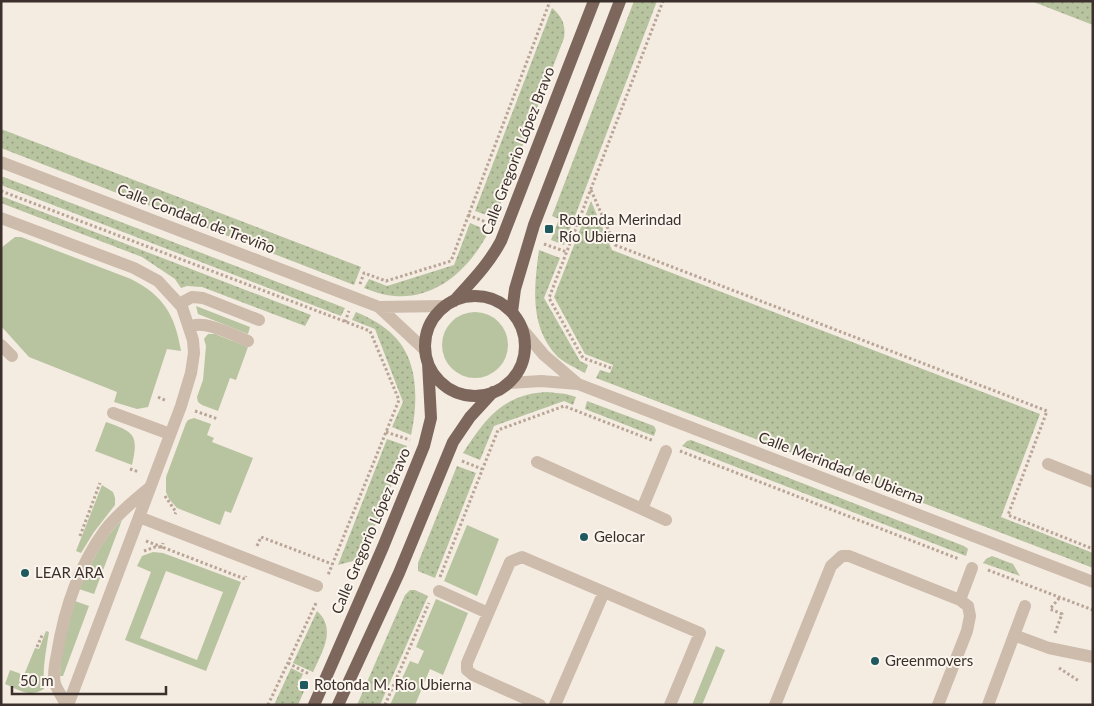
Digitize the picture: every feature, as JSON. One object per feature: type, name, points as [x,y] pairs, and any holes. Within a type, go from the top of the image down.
[{"type":"main road","name":"Calle Gregorio López Bravo","points":[[450,303],[484,268],[502,241],[594,1]]},
{"type":"main road","points":[[512,312],[515,290],[534,225],[620,1]]},
{"type":"main road","points":[[338,705],[398,573],[453,442],[470,417],[493,392],[509,383],[516,375],[524,357],[525,339],[512,312],[504,305],[486,297],[465,297],[450,303],[435,316],[429,326],[425,350],[428,363],[439,381],[455,392],[473,396],[493,392]]},
{"type":"main road","name":"Calle Gregorio López Bravo","points":[[314,705],[383,547],[424,446],[431,418],[428,363]]},
{"type":"street","name":"Calle Condado de Treviño","points":[[1,162],[379,307],[425,350]]},
{"type":"street","points":[[1,218],[134,268],[158,281],[182,307],[189,327],[194,353],[191,373],[170,434],[67,705]]},
{"type":"street","points":[[179,304],[192,297],[203,298],[259,320]]},
{"type":"street","name":"Calle Condado de Treviño","points":[[379,307],[450,303]]},
{"type":"street","points":[[189,327],[195,324],[206,325],[248,341]]},
{"type":"street","name":"Calle Merindad de Ubierna","points":[[522,330],[544,355],[578,384]]},
{"type":"street","points":[[1,345],[12,356]]},
{"type":"street","name":"Calle Merindad de Ubierna","points":[[509,383],[541,381],[578,384],[1093,582]]},
{"type":"street","points":[[113,413],[170,434]]},
{"type":"street","points":[[642,509],[667,448]]},
{"type":"street","points":[[537,462],[666,520]]},
{"type":"street","points":[[1048,464],[1093,482]]},
{"type":"street","points":[[67,705],[55,684],[55,663],[71,593],[92,551],[106,529],[120,513],[151,486]]},
{"type":"street","points":[[139,517],[321,587]]},
{"type":"street","points":[[775,705],[831,566],[842,556],[849,556],[960,600],[968,606],[970,616],[967,631],[938,705]]},
{"type":"street","points":[[540,705],[473,675],[467,670],[467,663],[510,562],[522,557],[700,633],[670,705]]},
{"type":"street","points":[[960,600],[973,565]]},
{"type":"street","points":[[436,590],[488,613]]},
{"type":"street","points":[[555,705],[604,592]]},
{"type":"street","points":[[988,705],[1025,606]]},
{"type":"street","points":[[1014,635],[1049,648],[1093,657]]},
{"type":"path","points":[[364,273],[386,281],[451,261],[550,1]]},
{"type":"path","points":[[611,368],[583,358],[549,298],[663,1]]},
{"type":"path","points":[[591,190],[615,246],[1047,411],[1008,515],[1093,548]]},
{"type":"path","points":[[1,191],[370,332],[399,400],[332,564],[268,705]]},
{"type":"path","points":[[385,705],[436,590],[498,430],[564,406],[667,448],[1093,610]]},
{"type":"path","points":[[190,409],[218,420]]},
{"type":"path","points":[[261,537],[332,564]]},
{"type":"path","points":[[142,552],[155,547],[162,547],[245,579]]},
{"type":"path","points":[[288,663],[309,674],[307,680]]},
{"type":"green space","points":[[634,1],[657,1],[564,245],[551,240],[559,219],[552,216]]},
{"type":"green space","points":[[1031,1],[1093,1],[1093,25]]},
{"type":"green space","points":[[552,8],[562,21],[564,38],[495,218],[475,211]]},
{"type":"green space","points":[[1,129],[361,267],[354,285],[1,148]]},
{"type":"green space","points":[[1,176],[345,308],[341,316],[1,185]]},
{"type":"green space","points":[[1,196],[311,315],[305,326],[202,287],[187,286],[181,288],[175,279],[142,257],[1,203]]},
{"type":"green space","points":[[591,201],[612,250],[1040,414],[1001,517],[1093,553],[1093,568],[596,378],[600,370],[610,373],[613,365],[585,354],[554,297]]},
{"type":"green space","points":[[470,223],[489,231],[473,257],[451,278],[438,287],[410,296],[386,295],[364,288],[369,279],[387,286],[454,265]]},
{"type":"green space","points":[[15,237],[21,237],[131,279],[152,292],[160,300],[171,317],[181,351],[167,349],[148,407],[137,409],[114,402],[117,392],[29,357],[1,326],[1,248]]},
{"type":"green space","points":[[539,250],[560,258],[544,298],[580,361],[588,365],[585,373],[558,357],[542,333],[538,320],[535,292]]},
{"type":"green space","points":[[196,306],[250,327],[248,334],[198,314]]},
{"type":"green space","points":[[356,312],[377,322],[391,333],[403,347],[409,358],[415,383],[415,410],[411,435],[392,427],[403,402],[375,329],[352,320]]},
{"type":"green space","points":[[475,312],[488,315],[498,322],[505,332],[508,345],[505,358],[498,368],[488,375],[475,378],[462,375],[452,368],[445,358],[442,345],[445,332],[452,322],[462,315]]},
{"type":"green space","points":[[208,334],[215,334],[248,347],[236,380],[230,378],[218,411],[202,405],[198,402],[197,397],[203,380],[206,346],[204,339]]},
{"type":"green space","points":[[547,392],[576,397],[573,405],[564,401],[494,426],[480,460],[463,453],[479,429],[497,410],[518,398]]},
{"type":"green space","points":[[587,401],[654,426],[656,430],[654,436],[585,409]]},
{"type":"green space","points":[[194,418],[211,424],[207,435],[214,438],[212,442],[253,458],[231,513],[225,511],[220,525],[177,508],[166,492],[166,477],[186,423]]},
{"type":"green space","points":[[106,422],[123,429],[132,436],[135,447],[132,465],[95,451]]},
{"type":"green space","points":[[387,439],[407,446],[365,551],[353,561],[338,565]]},
{"type":"green space","points":[[691,440],[964,546],[968,549],[966,556],[682,446]]},
{"type":"green space","points":[[457,466],[476,473],[435,578],[418,571],[418,563]]},
{"type":"green space","points":[[102,485],[113,492],[115,505],[94,532],[81,553],[76,551]]},
{"type":"green space","points":[[122,520],[94,594],[79,589],[103,544]]},
{"type":"green space","points":[[467,525],[499,539],[477,596],[444,581]]},
{"type":"green space","points":[[153,552],[163,553],[241,582],[206,671],[125,640],[151,572],[137,566],[142,556]],"holes":[[[166,571],[223,592],[197,660],[140,638]]]},
{"type":"green space","points":[[992,556],[1013,564],[1020,576],[983,563]]},
{"type":"green space","points":[[410,590],[415,590],[428,596],[380,705],[357,705],[405,595]]},
{"type":"green space","points":[[436,599],[468,613],[443,675],[430,669],[415,705],[390,705],[410,661],[418,664],[424,651],[416,647]]},
{"type":"green space","points":[[75,601],[89,606],[63,676],[60,676],[61,653]]},
{"type":"green space","points":[[317,611],[323,618],[327,633],[326,641],[313,672],[293,663]]},
{"type":"green space","points":[[46,631],[49,632],[44,668],[44,689],[39,692],[29,693],[5,684],[10,670],[24,675],[35,648],[39,649]]},
{"type":"green space","points":[[716,646],[725,650],[702,705],[692,705]]},
{"type":"green space","points":[[291,668],[303,674],[297,687],[304,691],[298,705],[274,705]]},
{"type":"place","name":"Rotonda Merindad Río Ubierna","points":[[549,229]]},
{"type":"place","name":"Gelocar","points":[[584,537]]},
{"type":"place","name":"LEAR ARA","points":[[25,573]]},
{"type":"place","name":"Greenmovers","points":[[875,661]]},
{"type":"place","name":"Rotonda M. Río Ubierna","points":[[304,685]]}]
